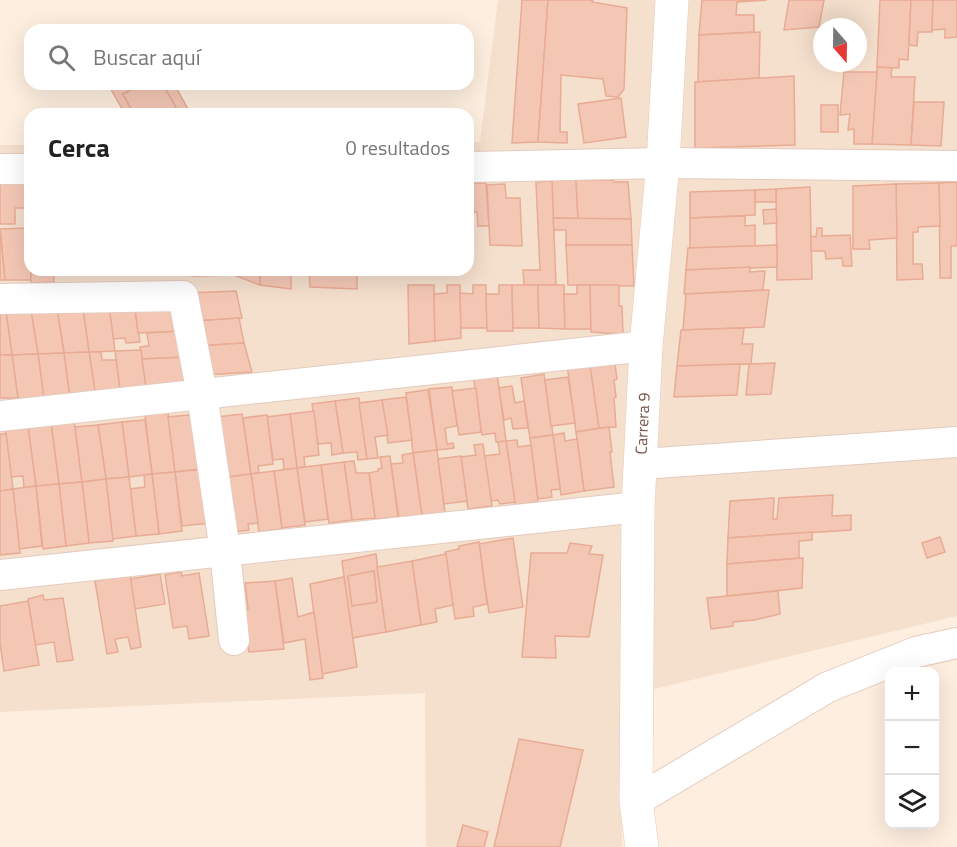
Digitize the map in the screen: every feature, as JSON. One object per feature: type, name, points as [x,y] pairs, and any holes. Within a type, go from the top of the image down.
[{"type":"main road","name":"Carrera 9","points":[[642,847],[636,801],[638,507],[642,464],[646,346],[663,164],[672,0]]},
{"type":"street","points":[[474,167],[663,164],[957,166]]},
{"type":"street","points":[[0,169],[24,169]]},
{"type":"street","points":[[0,299],[175,294],[183,296],[202,394],[225,551],[234,640]]},
{"type":"street","points":[[0,416],[646,346]]},
{"type":"street","points":[[642,464],[957,442]]},
{"type":"street","points":[[0,575],[638,507]]},
{"type":"street","points":[[636,801],[828,687],[916,652],[957,643]]},
{"type":"shaded area","points":[[498,0],[957,0],[957,616],[621,697],[622,847],[426,847],[425,693],[0,712],[0,145],[24,145],[24,276],[474,276],[474,142],[480,142]]},
{"type":"building","points":[[522,0],[548,0],[543,73],[538,142],[512,143]]},
{"type":"building","points":[[548,0],[593,0],[592,2],[627,8],[624,89],[618,97],[606,96],[603,79],[561,75],[560,132],[567,132],[567,143],[538,142]]},
{"type":"building","points":[[702,0],[767,0],[737,2],[736,15],[754,15],[754,32],[699,35]]},
{"type":"building","points":[[789,0],[824,0],[821,18],[813,18],[813,28],[784,30]]},
{"type":"building","points":[[880,0],[911,0],[908,60],[899,59],[899,68],[877,67]]},
{"type":"building","points":[[911,0],[933,0],[932,32],[918,32],[917,46],[909,45]]},
{"type":"building","points":[[933,0],[957,0],[957,37],[945,38],[945,29],[932,30]]},
{"type":"building","points":[[760,32],[759,78],[698,82],[699,35]]},
{"type":"building","points":[[877,67],[892,68],[891,77],[915,77],[911,145],[872,144]]},
{"type":"building","points":[[844,72],[877,72],[872,144],[854,144],[854,129],[848,130],[850,114],[840,115]]},
{"type":"building","points":[[794,76],[795,145],[695,148],[695,82]]},
{"type":"building","points":[[111,90],[131,90],[123,94],[131,108],[122,108]]},
{"type":"building","points":[[131,90],[166,90],[176,108],[131,108],[123,94]]},
{"type":"building","points":[[166,90],[177,90],[187,108],[176,108]]},
{"type":"building","points":[[621,98],[626,137],[584,143],[578,104]]},
{"type":"building","points":[[914,102],[944,102],[941,146],[911,145]]},
{"type":"building","points":[[821,105],[838,105],[838,132],[821,132]]},
{"type":"building","points":[[552,179],[576,180],[578,219],[553,218]]},
{"type":"building","points":[[576,180],[628,182],[631,219],[578,219]]},
{"type":"building","points":[[552,181],[556,285],[524,285],[523,270],[540,270],[536,182]]},
{"type":"building","points":[[957,182],[957,246],[951,246],[951,278],[940,278],[939,183]]},
{"type":"building","points":[[0,183],[24,184],[24,208],[15,208],[15,224],[0,224]]},
{"type":"building","points":[[474,183],[486,183],[489,226],[478,226],[477,212],[474,212]]},
{"type":"building","points":[[939,183],[940,226],[918,227],[918,232],[913,232],[913,264],[922,264],[923,279],[897,280],[896,184]]},
{"type":"building","points":[[505,184],[506,198],[520,198],[522,246],[490,245],[487,185]]},
{"type":"building","points":[[896,184],[897,238],[869,240],[870,249],[853,249],[853,186]]},
{"type":"building","points":[[810,187],[812,279],[777,280],[776,189]]},
{"type":"building","points":[[776,189],[776,202],[755,202],[755,190]]},
{"type":"building","points":[[755,190],[755,215],[690,218],[690,192]]},
{"type":"building","points":[[776,209],[777,223],[764,224],[763,210]]},
{"type":"building","points":[[745,216],[745,226],[755,225],[755,246],[690,248],[690,218]]},
{"type":"building","points":[[553,218],[631,219],[632,245],[566,245],[566,230],[554,230]]},
{"type":"building","points":[[24,228],[24,276],[31,276],[31,280],[5,280],[0,229]]},
{"type":"building","points":[[817,228],[822,228],[822,236],[850,235],[852,266],[843,266],[842,258],[826,259],[825,251],[811,251],[811,236],[816,237]]},
{"type":"building","points":[[0,229],[5,280],[0,280]]},
{"type":"building","points":[[566,245],[632,245],[634,286],[568,285]]},
{"type":"building","points":[[777,245],[777,267],[686,270],[688,248]]},
{"type":"building","points":[[750,267],[750,272],[765,271],[763,290],[684,294],[686,270]]},
{"type":"building","points":[[31,276],[54,276],[54,282],[31,283]]},
{"type":"building","points":[[237,276],[260,276],[260,285]]},
{"type":"building","points":[[260,276],[291,276],[291,289],[260,285]]},
{"type":"building","points":[[309,276],[357,276],[357,289],[310,287]]},
{"type":"building","points":[[408,285],[434,285],[435,341],[409,344]]},
{"type":"building","points":[[447,285],[460,285],[461,338],[435,341],[434,294],[447,293]]},
{"type":"building","points":[[473,285],[486,285],[487,328],[461,328],[460,293],[473,294]]},
{"type":"building","points":[[499,285],[512,285],[513,331],[487,331],[486,294],[499,294]]},
{"type":"building","points":[[512,285],[538,285],[539,328],[513,328]]},
{"type":"building","points":[[538,285],[564,285],[565,329],[539,328]]},
{"type":"building","points":[[577,285],[590,285],[591,329],[565,329],[564,294],[577,294]]},
{"type":"building","points":[[590,285],[619,285],[623,334],[591,332]]},
{"type":"building","points":[[769,290],[764,327],[683,330],[686,294]]},
{"type":"building","points":[[236,291],[242,318],[196,321],[187,293]]},
{"type":"building","points":[[134,305],[140,342],[126,343],[125,338],[113,339],[109,306]]},
{"type":"building","points":[[109,306],[115,351],[89,352],[83,309]]},
{"type":"building","points":[[57,307],[83,309],[89,352],[64,353]]},
{"type":"building","points":[[135,308],[178,308],[181,331],[138,333]]},
{"type":"building","points":[[57,310],[64,353],[38,354],[31,311]]},
{"type":"building","points":[[31,311],[38,354],[12,355],[6,312]]},
{"type":"building","points":[[0,312],[6,312],[12,355],[0,355]]},
{"type":"building","points":[[239,318],[244,343],[201,346],[196,321]]},
{"type":"building","points":[[744,328],[742,344],[753,344],[751,364],[677,366],[681,330]]},
{"type":"building","points":[[184,331],[188,357],[142,359],[140,347],[149,346],[147,333]]},
{"type":"building","points":[[244,343],[252,372],[204,375],[198,346]]},
{"type":"building","points":[[141,350],[146,387],[121,397],[115,351]]},
{"type":"building","points":[[89,352],[101,352],[102,360],[116,360],[121,397],[96,398]]},
{"type":"building","points":[[89,352],[96,398],[70,399],[64,353]]},
{"type":"building","points":[[64,353],[70,399],[44,399],[38,354]]},
{"type":"building","points":[[38,354],[44,399],[18,400],[12,355]]},
{"type":"building","points":[[0,355],[12,355],[18,398],[0,398]]},
{"type":"building","points":[[188,357],[189,382],[146,387],[142,359]]},
{"type":"building","points":[[590,361],[599,428],[576,432],[567,364]]},
{"type":"building","points":[[775,363],[771,394],[746,395],[749,364]]},
{"type":"building","points":[[615,364],[616,427],[599,428],[590,365]]},
{"type":"building","points":[[740,364],[737,395],[674,397],[677,366]]},
{"type":"building","points":[[497,373],[506,441],[496,442],[495,433],[482,435],[473,375]]},
{"type":"building","points":[[544,374],[553,435],[530,438],[521,378]]},
{"type":"building","points":[[568,377],[575,423],[551,426],[545,380]]},
{"type":"building","points":[[512,386],[515,403],[524,401],[528,428],[513,429],[511,418],[504,420],[499,388]]},
{"type":"building","points":[[452,387],[457,426],[445,428],[447,444],[453,443],[454,448],[437,450],[429,389]]},
{"type":"building","points":[[476,388],[481,432],[459,435],[452,391]]},
{"type":"building","points":[[428,390],[437,450],[413,453],[406,393]]},
{"type":"building","points":[[406,397],[412,440],[388,443],[382,400]]},
{"type":"building","points":[[359,398],[367,459],[358,460],[357,452],[343,453],[335,401]]},
{"type":"building","points":[[382,400],[388,435],[375,437],[378,458],[367,459],[359,403]]},
{"type":"building","points":[[335,401],[343,453],[332,455],[331,443],[318,444],[312,404]]},
{"type":"building","points":[[314,411],[319,455],[304,457],[305,467],[297,468],[290,414]]},
{"type":"building","points":[[168,412],[175,472],[152,474],[145,415]]},
{"type":"building","points":[[198,414],[207,468],[175,472],[168,417]]},
{"type":"building","points":[[242,414],[251,474],[228,477],[217,417]]},
{"type":"building","points":[[290,414],[297,468],[284,470],[283,459],[273,460],[267,417]]},
{"type":"building","points":[[267,415],[273,464],[258,466],[259,473],[251,474],[243,418]]},
{"type":"building","points":[[74,419],[82,482],[59,484],[51,422]]},
{"type":"building","points":[[145,420],[152,474],[129,477],[122,422]]},
{"type":"building","points":[[122,422],[129,477],[106,479],[98,425]]},
{"type":"building","points":[[51,424],[59,484],[36,486],[28,427]]},
{"type":"building","points":[[98,425],[106,479],[82,482],[75,427]]},
{"type":"building","points":[[28,427],[36,486],[24,488],[23,476],[11,477],[5,429]]},
{"type":"building","points":[[609,427],[614,487],[584,491],[576,432]]},
{"type":"building","points":[[564,433],[565,441],[577,439],[584,491],[561,495],[553,435]]},
{"type":"building","points":[[0,434],[6,434],[13,489],[0,491]]},
{"type":"building","points":[[553,435],[560,489],[551,490],[552,497],[538,499],[530,438]]},
{"type":"building","points":[[517,440],[518,447],[531,445],[538,502],[515,505],[506,441]]},
{"type":"building","points":[[506,441],[515,502],[500,504],[498,500],[491,501],[484,456],[500,454],[498,442]]},
{"type":"building","points":[[483,444],[492,506],[468,509],[461,457],[476,455],[474,445]]},
{"type":"building","points":[[437,450],[445,513],[422,516],[413,453]]},
{"type":"building","points":[[413,453],[422,516],[399,519],[391,464],[403,463],[402,455]]},
{"type":"building","points":[[390,456],[398,517],[375,519],[369,473],[382,468],[380,457]]},
{"type":"building","points":[[461,456],[467,501],[444,504],[438,459]]},
{"type":"building","points":[[354,461],[356,473],[369,473],[375,518],[352,520],[344,462]]},
{"type":"building","points":[[344,462],[352,520],[329,523],[321,465]]},
{"type":"building","points":[[321,465],[328,519],[305,522],[297,468]]},
{"type":"building","points":[[297,468],[305,525],[282,528],[274,471]]},
{"type":"building","points":[[205,469],[211,523],[182,526],[175,472]]},
{"type":"building","points":[[274,471],[282,529],[259,532],[251,474]]},
{"type":"building","points":[[175,472],[182,531],[159,534],[152,474]]},
{"type":"building","points":[[152,474],[159,534],[136,536],[130,489],[145,487],[144,475]]},
{"type":"building","points":[[251,474],[258,523],[248,524],[249,530],[233,532],[228,477]]},
{"type":"building","points":[[129,477],[136,536],[112,539],[106,479]]},
{"type":"building","points":[[106,479],[113,541],[89,543],[82,482]]},
{"type":"building","points":[[82,482],[89,543],[66,546],[59,484]]},
{"type":"building","points":[[59,484],[66,546],[43,549],[36,486]]},
{"type":"building","points":[[36,486],[42,546],[19,549],[13,489]]},
{"type":"building","points":[[13,489],[20,553],[0,555],[0,491]]},
{"type":"building","points":[[833,495],[832,516],[851,515],[851,530],[728,538],[730,501],[774,498],[773,519],[777,519],[779,498]]},
{"type":"building","points":[[812,532],[812,540],[799,541],[799,558],[727,564],[728,538]]},
{"type":"building","points":[[940,537],[945,552],[927,558],[922,543]]},
{"type":"building","points":[[513,538],[523,607],[489,613],[479,544]]},
{"type":"building","points":[[479,542],[487,604],[473,607],[474,616],[455,619],[445,552],[459,549],[459,546]]},
{"type":"building","points":[[570,543],[592,546],[589,554],[603,555],[589,637],[555,636],[556,658],[522,657],[531,553],[567,553]]},
{"type":"building","points":[[376,554],[386,632],[352,638],[342,561]],"holes":[[[374,571],[377,602],[352,606],[348,576]]]},
{"type":"building","points":[[446,554],[453,605],[435,609],[437,622],[421,625],[412,561]]},
{"type":"building","points":[[803,558],[802,588],[727,596],[727,564]]},
{"type":"building","points":[[412,561],[421,625],[386,632],[377,567]]},
{"type":"building","points":[[374,571],[377,602],[352,606],[348,576]]},
{"type":"building","points":[[181,572],[182,576],[199,573],[209,636],[189,639],[187,626],[173,628],[165,575]]},
{"type":"building","points":[[160,574],[165,604],[135,609],[130,579]]},
{"type":"building","points":[[130,575],[141,647],[131,649],[128,637],[115,639],[118,652],[107,654],[95,581]]},
{"type":"building","points":[[344,577],[357,667],[322,674],[310,584]]},
{"type":"building","points":[[292,578],[298,617],[314,612],[323,678],[310,680],[305,639],[284,643],[275,581]]},
{"type":"building","points":[[275,581],[284,649],[249,652],[244,609],[248,609],[245,583]]},
{"type":"building","points":[[778,591],[780,614],[733,622],[733,626],[711,629],[707,598]]},
{"type":"building","points":[[43,595],[44,600],[63,598],[73,660],[57,662],[54,642],[35,645],[28,599]]},
{"type":"building","points":[[28,601],[39,665],[4,671],[0,643],[0,606]]},
{"type":"building","points":[[519,739],[583,750],[560,847],[494,847]]},
{"type":"building","points":[[463,825],[488,832],[484,847],[457,847]]}]
